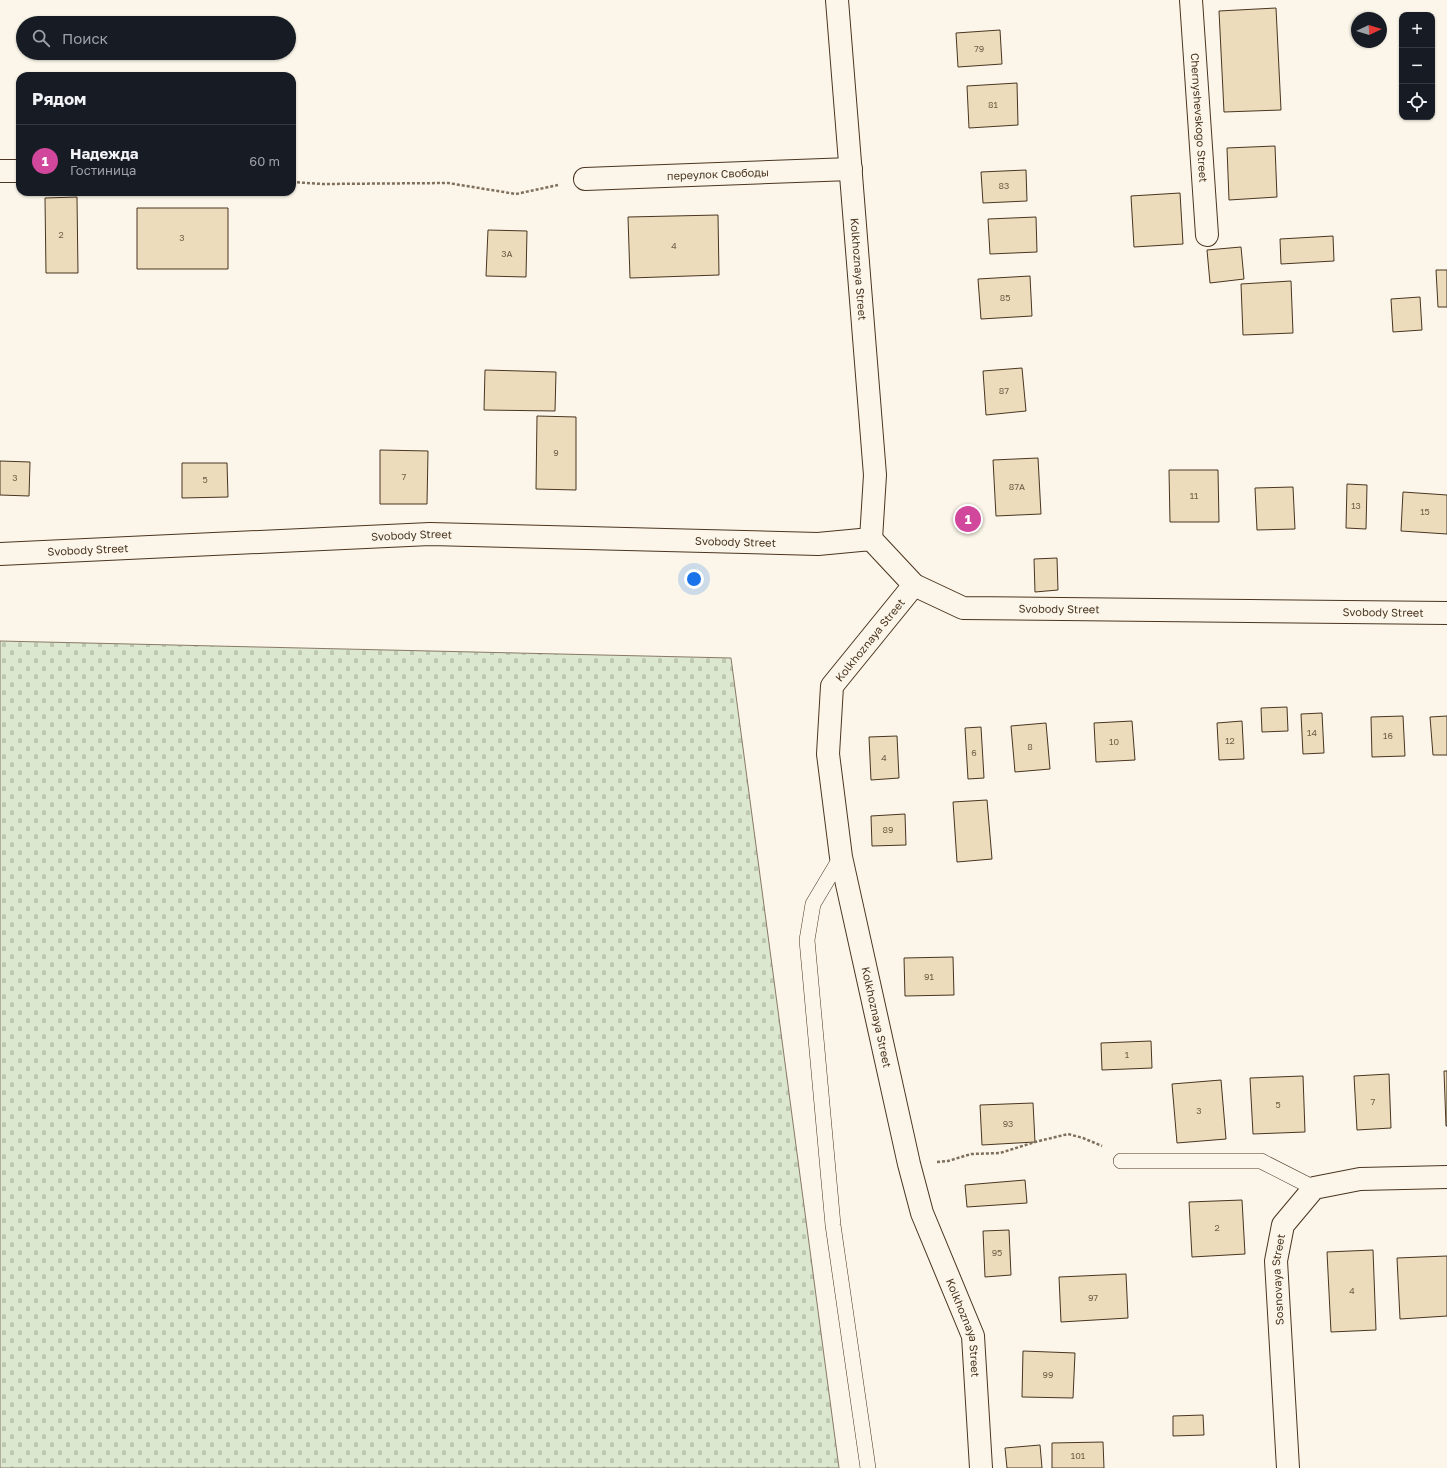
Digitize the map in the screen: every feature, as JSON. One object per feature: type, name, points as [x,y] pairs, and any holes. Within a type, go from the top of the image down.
[{"type":"street","name":"Kolkhoznaya Street","points":[[837,0],[875,475],[871,539]]},
{"type":"street","name":"Chernyshevskogo Street","points":[[1191,0],[1207,235]]},
{"type":"street","name":"переулок Свободы","points":[[585,179],[851,169]]},
{"type":"street","points":[[0,171],[16,171]]},
{"type":"street","name":"Svobody Street","points":[[0,554],[430,534],[818,544],[871,539],[914,585],[963,608],[1447,613]]},
{"type":"street","name":"Kolkhoznaya Street","points":[[914,585],[832,686],[828,754],[841,856],[909,1164],[922,1213],[973,1336],[981,1468]]},
{"type":"street","points":[[1314,1188],[1360,1179],[1447,1177]]},
{"type":"street","name":"Sosnovaya Street","points":[[1288,1468],[1276,1261],[1283,1225],[1314,1188]]},
{"type":"lane","points":[[841,856],[813,904],[807,940],[833,1225],[868,1468]]},
{"type":"lane","points":[[1121,1161],[1261,1161],[1314,1188]]},
{"type":"path","points":[[296,182],[322,184],[448,183],[516,194],[585,179]]},
{"type":"path","points":[[909,1164],[948,1161],[971,1154],[1000,1153],[1068,1134],[1100,1144],[1121,1161]]},
{"type":"green space","points":[[0,641],[731,658],[839,1468],[0,1468]]},
{"type":"building","points":[[1276,8],[1281,110],[1224,112],[1219,11]]},
{"type":"building","points":[[1000,30],[1002,64],[958,67],[956,33]]},
{"type":"building","points":[[1017,83],[1018,125],[969,128],[967,86]]},
{"type":"building","points":[[1275,146],[1277,197],[1229,200],[1227,148]]},
{"type":"building","points":[[1026,170],[1027,201],[983,203],[981,172]]},
{"type":"building","points":[[1180,193],[1183,244],[1134,247],[1131,196]]},
{"type":"building","points":[[77,197],[78,273],[46,273],[45,198]]},
{"type":"building","points":[[137,208],[228,208],[228,269],[137,269]]},
{"type":"building","points":[[718,215],[719,275],[630,278],[628,217]]},
{"type":"building","points":[[1036,217],[1037,252],[990,254],[988,219]]},
{"type":"building","points":[[488,230],[527,231],[526,277],[486,276]]},
{"type":"building","points":[[1333,236],[1334,261],[1281,264],[1280,239]]},
{"type":"building","points":[[1241,247],[1244,279],[1210,283],[1207,250]]},
{"type":"building","points":[[1436,270],[1447,270],[1447,307],[1438,307]]},
{"type":"building","points":[[1030,276],[1032,316],[981,319],[978,279]]},
{"type":"building","points":[[1291,281],[1293,333],[1243,335],[1241,284]]},
{"type":"building","points":[[1420,297],[1422,330],[1393,332],[1391,299]]},
{"type":"building","points":[[1022,368],[1026,411],[986,415],[983,371]]},
{"type":"building","points":[[485,370],[556,372],[555,411],[484,410]]},
{"type":"building","points":[[537,416],[576,417],[576,490],[536,489]]},
{"type":"building","points":[[380,450],[428,451],[427,504],[380,504]]},
{"type":"building","points":[[1038,458],[1041,514],[996,516],[993,460]]},
{"type":"building","points":[[0,461],[30,462],[29,496],[0,495]]},
{"type":"building","points":[[182,463],[227,463],[228,497],[182,498]]},
{"type":"building","points":[[1169,470],[1218,470],[1219,522],[1170,522]]},
{"type":"building","points":[[1347,484],[1367,485],[1366,529],[1346,528]]},
{"type":"building","points":[[1293,487],[1295,529],[1257,530],[1255,488]]},
{"type":"building","points":[[1403,492],[1447,495],[1447,534],[1401,531]]},
{"type":"building","points":[[1057,558],[1058,590],[1035,592],[1034,559]]},
{"type":"building","points":[[1287,707],[1288,731],[1262,732],[1261,708]]},
{"type":"building","points":[[1322,713],[1324,753],[1303,754],[1301,714]]},
{"type":"building","points":[[1403,716],[1405,756],[1372,757],[1371,717]]},
{"type":"building","points":[[1447,716],[1447,755],[1433,755],[1430,717]]},
{"type":"building","points":[[1132,721],[1135,760],[1096,762],[1094,723]]},
{"type":"building","points":[[1242,721],[1244,759],[1219,760],[1217,723]]},
{"type":"building","points":[[1046,723],[1050,769],[1015,772],[1011,726]]},
{"type":"building","points":[[981,727],[984,778],[968,779],[965,728]]},
{"type":"building","points":[[897,736],[899,778],[871,780],[869,737]]},
{"type":"building","points":[[987,800],[992,859],[957,862],[953,802]]},
{"type":"building","points":[[905,814],[906,845],[872,846],[871,816]]},
{"type":"building","points":[[953,957],[954,995],[905,996],[904,958]]},
{"type":"building","points":[[1151,1041],[1152,1068],[1102,1070],[1101,1043]]},
{"type":"building","points":[[1444,1071],[1447,1071],[1447,1126],[1446,1126]]},
{"type":"building","points":[[1389,1074],[1391,1128],[1357,1130],[1354,1076]]},
{"type":"building","points":[[1303,1076],[1305,1132],[1253,1134],[1250,1078]]},
{"type":"building","points":[[1221,1080],[1226,1139],[1177,1143],[1172,1084]]},
{"type":"building","points":[[1033,1103],[1035,1142],[982,1145],[980,1105]]},
{"type":"building","points":[[1025,1180],[1027,1203],[967,1207],[965,1185]]},
{"type":"building","points":[[1242,1200],[1245,1254],[1192,1257],[1189,1202]]},
{"type":"building","points":[[1009,1230],[1011,1275],[985,1277],[983,1231]]},
{"type":"building","points":[[1373,1250],[1376,1330],[1331,1332],[1327,1252]]},
{"type":"building","points":[[1447,1256],[1447,1316],[1400,1319],[1397,1258]]},
{"type":"building","points":[[1126,1274],[1128,1318],[1061,1322],[1059,1277]]},
{"type":"building","points":[[1023,1351],[1075,1353],[1073,1398],[1022,1397]]},
{"type":"building","points":[[1203,1415],[1204,1435],[1173,1436],[1173,1416]]},
{"type":"building","points":[[1103,1442],[1104,1468],[1052,1468],[1052,1443]]},
{"type":"building","points":[[1040,1445],[1042,1468],[1007,1468],[1005,1448]]},
{"type":"place","name":"Надежда","points":[[968,519]]}]
